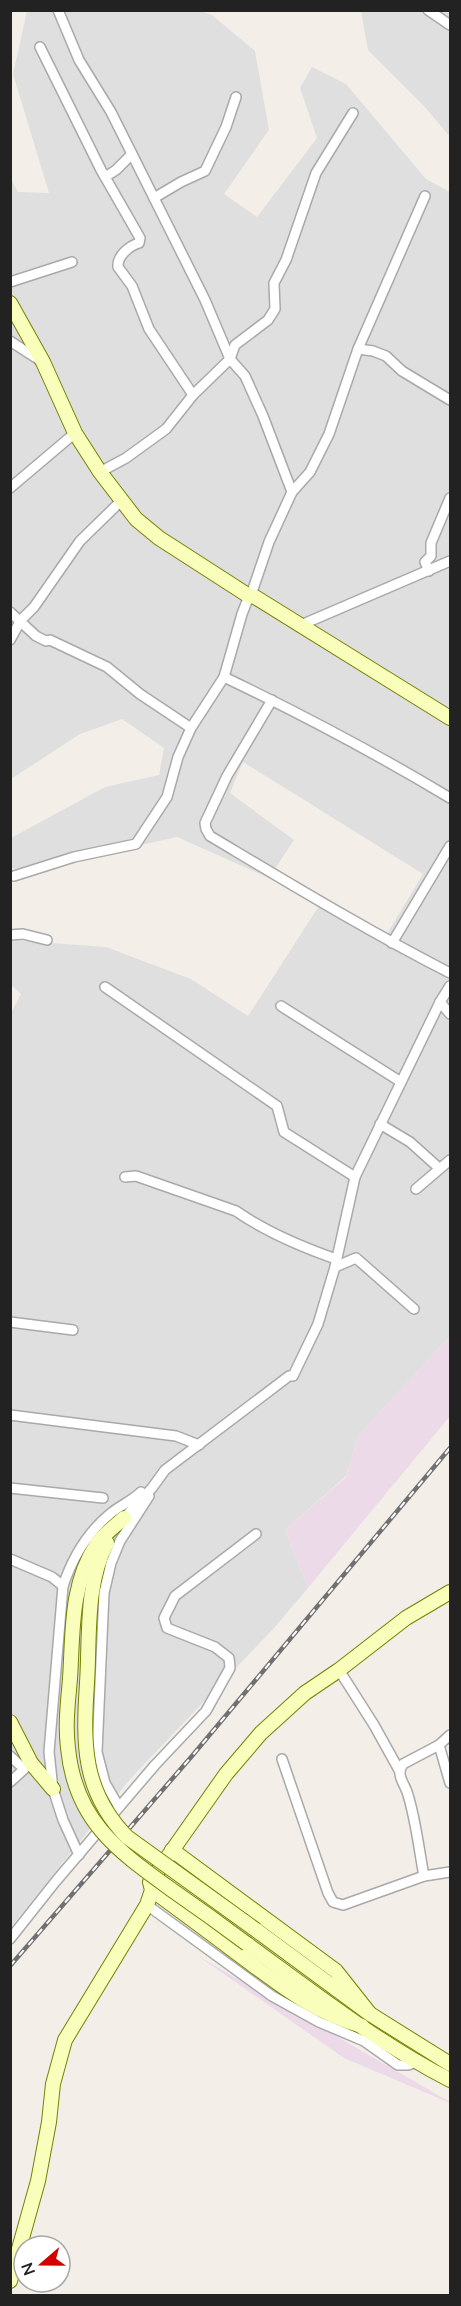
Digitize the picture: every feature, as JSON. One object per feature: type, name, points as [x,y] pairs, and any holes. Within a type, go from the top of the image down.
[{"type":"main road","points":[[10,303],[43,362],[75,433],[100,472],[136,519],[159,538],[450,718]]},
{"type":"main road","points":[[124,1518],[98,1543],[86,1565],[75,1597],[66,1723],[68,1750],[73,1778],[81,1800],[94,1822],[115,1848],[247,1944],[366,2020],[450,2064]]},
{"type":"main road","points":[[124,1518],[106,1545],[98,1564],[92,1601],[84,1732],[86,1754],[98,1794],[112,1822],[127,1837],[256,1930],[417,2062],[450,2080]]},
{"type":"main road","points":[[366,2020],[340,2020],[316,2009],[153,1890],[150,1882],[226,1774],[261,1733],[305,1693],[339,1670],[406,1618],[450,1592]]},
{"type":"main road","points":[[10,1722],[27,1766],[53,1789]]},
{"type":"main road","points":[[172,1850],[336,1971],[366,2020]]},
{"type":"main road","points":[[11,2277],[38,2181],[49,2122],[53,2084],[65,2040],[147,1905],[153,1890]]},
{"type":"street","points":[[58,10],[79,60],[111,112],[205,300],[230,359],[245,376],[292,492]]},
{"type":"street","points":[[428,10],[450,25]]},
{"type":"street","points":[[40,46],[105,177],[140,238],[139,243],[131,246],[120,258],[117,267],[132,286],[149,329],[193,395]]},
{"type":"street","points":[[154,198],[205,171],[226,127],[236,97]]},
{"type":"street","points":[[100,472],[126,458],[166,429],[193,395],[230,359],[235,345],[268,320],[274,309],[274,283],[286,260],[316,173],[353,113]]},
{"type":"street","points":[[105,177],[116,170],[132,154]]},
{"type":"street","points":[[14,876],[74,857],[136,844],[167,797],[178,757],[191,728],[224,677],[268,542],[292,492],[310,472],[329,434],[357,349],[425,196]]},
{"type":"street","points":[[10,282],[72,262]]},
{"type":"street","points":[[12,344],[43,362]]},
{"type":"street","points":[[357,349],[373,351],[386,356],[402,371],[450,399]]},
{"type":"street","points":[[10,488],[75,433]]},
{"type":"street","points":[[429,571],[425,562],[431,556],[431,543],[450,498]]},
{"type":"street","points":[[10,640],[21,620],[34,607],[80,541],[122,501]]},
{"type":"street","points":[[301,626],[450,561]]},
{"type":"street","points":[[10,612],[45,641],[50,640],[107,667],[140,694],[191,728]]},
{"type":"street","points":[[224,677],[382,758],[450,798]]},
{"type":"street","points":[[272,700],[227,776],[205,823],[206,830],[210,836],[392,943],[450,973]]},
{"type":"street","points":[[392,943],[450,846]]},
{"type":"street","points":[[10,936],[23,934],[47,940]]},
{"type":"street","points":[[79,1855],[53,1789],[49,1752],[63,1586],[70,1566],[89,1535],[110,1514],[136,1497],[165,1470],[289,1376],[293,1376],[318,1324],[336,1263],[356,1177],[440,1002],[450,986]]},
{"type":"street","points":[[105,987],[277,1106],[284,1132],[356,1177]]},
{"type":"street","points":[[440,1002],[450,1014]]},
{"type":"street","points":[[281,1006],[401,1082]]},
{"type":"street","points":[[380,1124],[410,1142],[439,1168]]},
{"type":"street","points":[[416,1189],[450,1160]]},
{"type":"street","points":[[124,1177],[136,1176],[236,1211],[336,1263],[356,1258],[414,1309]]},
{"type":"street","points":[[10,1322],[74,1330]]},
{"type":"street","points":[[10,1415],[176,1436],[199,1445]]},
{"type":"street","points":[[124,1518],[152,1488],[165,1470]]},
{"type":"street","points":[[119,1807],[105,1783],[97,1752],[104,1593],[111,1563],[120,1541],[165,1470]]},
{"type":"street","points":[[10,1488],[103,1498]]},
{"type":"street","points":[[10,1939],[119,1807],[206,1711],[231,1668],[229,1658],[224,1652],[167,1628],[164,1618],[175,1596],[256,1534]]},
{"type":"street","points":[[10,1559],[52,1577],[63,1586]]},
{"type":"street","points":[[339,1670],[399,1770],[399,1777],[408,1794],[424,1876]]},
{"type":"street","points":[[399,1770],[403,1764],[439,1745],[450,1735]]},
{"type":"street","points":[[439,1745],[450,1783]]},
{"type":"street","points":[[10,1756],[27,1766],[10,1782]]},
{"type":"street","points":[[282,1759],[320,1871],[333,1902],[343,1905],[424,1876],[450,1872]]},
{"type":"street","points":[[147,1905],[272,1996],[319,2022],[364,2041],[398,2065],[417,2062]]},
{"type":"shaded area","points":[[27,11],[201,11],[212,15],[255,51],[269,130],[224,194],[257,217],[317,138],[300,88],[312,67],[346,84],[426,179],[450,192],[450,1336],[359,1435],[346,1476],[285,1530],[308,1588],[274,1628],[131,1778],[11,1927],[10,1015],[21,994],[11,985],[10,940],[106,947],[191,979],[248,1016],[317,909],[323,905],[385,937],[423,874],[243,762],[230,793],[294,840],[269,878],[177,837],[28,870],[11,868],[11,838],[105,787],[159,775],[164,748],[122,719],[80,734],[11,779],[11,179],[18,192],[49,193],[13,74]]},
{"type":"shaded area","points":[[361,11],[450,11],[450,137],[425,107],[368,50]]},
{"type":"shaded area","points":[[450,1336],[450,1416],[308,1588],[285,1530],[346,1477],[359,1435]]},
{"type":"shaded area","points":[[198,1956],[450,2102],[450,2103],[344,2058]]},
{"type":"railway","points":[[10,1966],[192,1756],[450,1448]]}]
